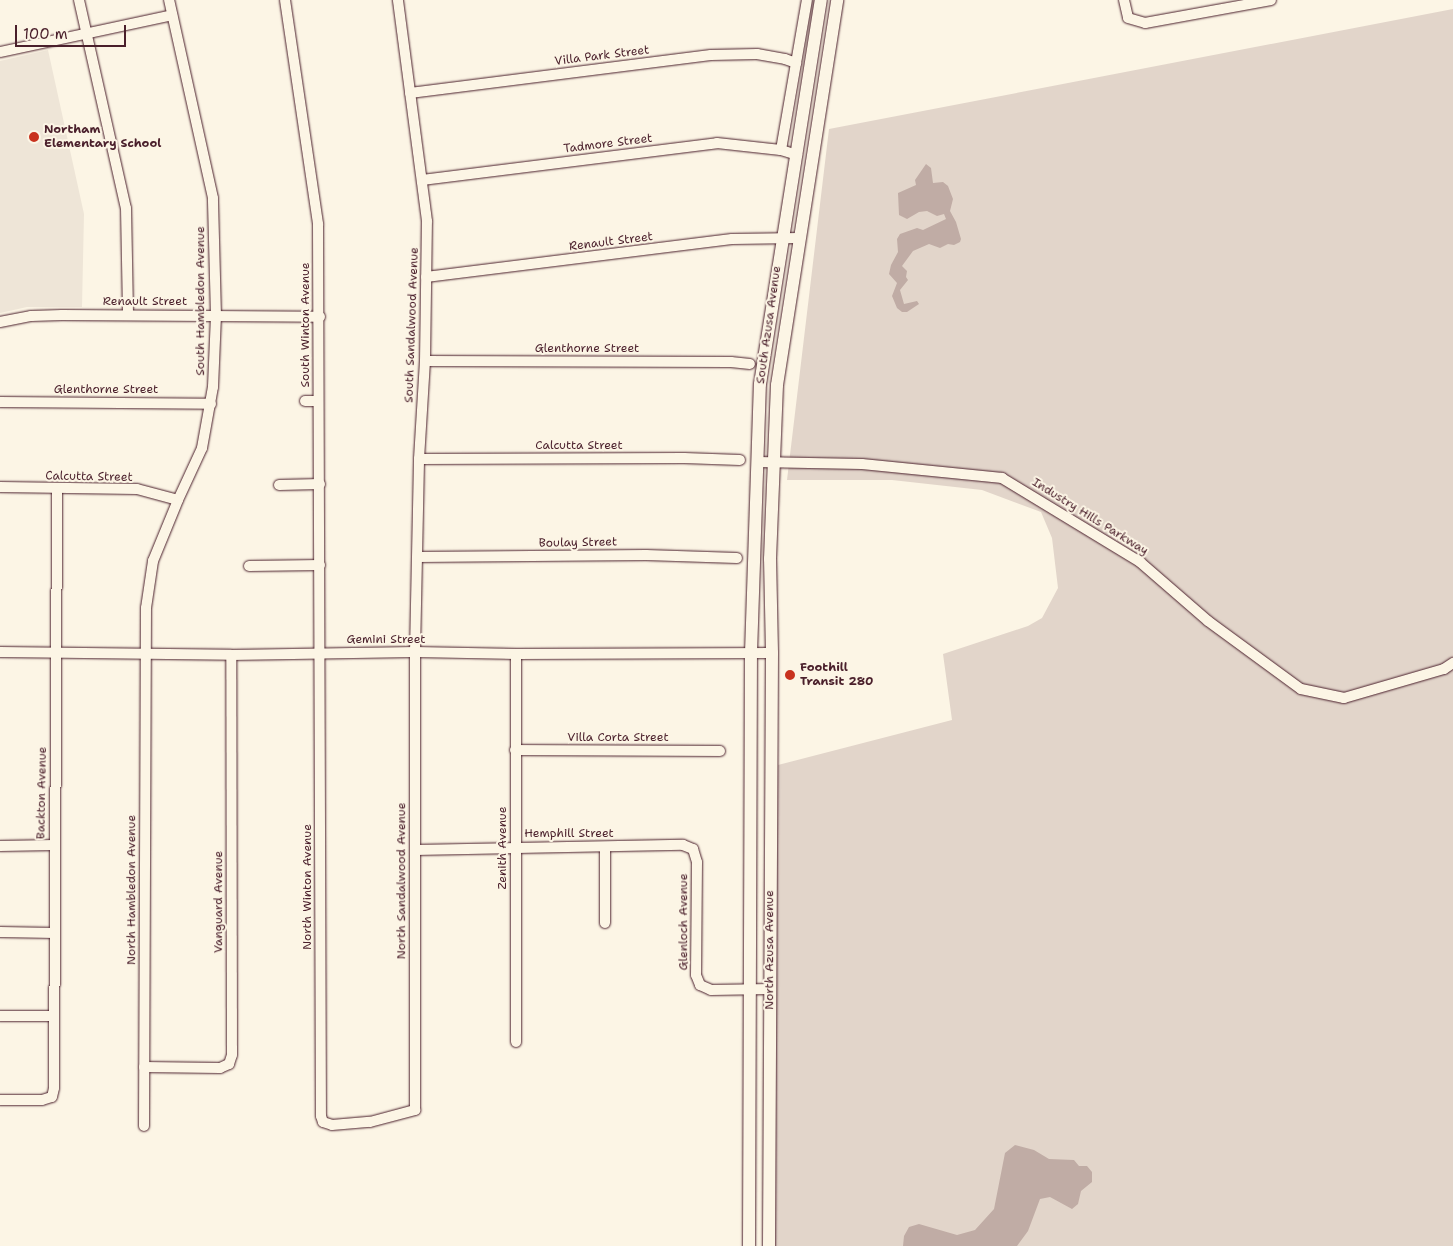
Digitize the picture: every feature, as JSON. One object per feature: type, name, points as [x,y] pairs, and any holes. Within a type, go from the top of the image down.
[{"type":"main road","name":"South Azusa Avenue","points":[[751,654],[760,384],[821,0]]},
{"type":"main road","name":"South Azusa Avenue","points":[[772,653],[770,559],[775,462],[776,385],[837,0]]},
{"type":"main road","points":[[817,26],[833,28]]},
{"type":"main road","name":"North Azusa Avenue","points":[[769,1246],[772,653]]},
{"type":"main road","name":"North Azusa Avenue","points":[[749,1246],[751,654]]},
{"type":"main road","points":[[751,720],[760,746],[772,755]]},
{"type":"street","points":[[79,0],[126,208],[128,314]]},
{"type":"street","name":"South Hambledon Avenue","points":[[146,654],[146,608],[153,561],[202,448],[211,404],[216,316],[213,198],[169,0]]},
{"type":"street","name":"South Winton Avenue","points":[[285,0],[318,224],[321,652]]},
{"type":"street","name":"South Sandalwood Avenue","points":[[398,0],[427,221],[425,362],[419,459],[415,652]]},
{"type":"street","points":[[780,150],[807,0]]},
{"type":"street","points":[[1124,0],[1128,18],[1145,23],[1271,0]]},
{"type":"street","points":[[0,51],[172,15]]},
{"type":"street","name":"Villa Park Street","points":[[410,93],[711,55],[757,54],[785,58],[796,63]]},
{"type":"street","name":"Tadmore Street","points":[[422,180],[717,144],[780,150],[797,155]]},
{"type":"street","name":"Renault Street","points":[[426,277],[732,239],[799,238]]},
{"type":"street","name":"Renault Street","points":[[0,322],[32,316],[128,314],[320,316]]},
{"type":"street","name":"Glenthorne Street","points":[[425,362],[732,362],[750,364]]},
{"type":"street","points":[[305,401],[318,401]]},
{"type":"street","name":"Glenthorne Street","points":[[0,402],[211,404]]},
{"type":"street","name":"Calcutta Street","points":[[419,459],[684,458],[740,460]]},
{"type":"street","name":"Industry Hills Parkway","points":[[757,462],[862,464],[1002,478],[1140,562],[1208,621],[1301,689],[1344,698],[1444,669],[1453,663]]},
{"type":"street","points":[[279,485],[320,484]]},
{"type":"street","name":"Calcutta Street","points":[[0,487],[137,490],[178,500]]},
{"type":"street","name":"Backton Avenue","points":[[0,1100],[42,1100],[52,1098],[54,1088],[57,489]]},
{"type":"street","name":"Boulay Street","points":[[418,557],[646,555],[738,558]]},
{"type":"street","points":[[249,566],[320,565]]},
{"type":"street","name":"Gemini Street","points":[[0,652],[231,655],[321,652],[516,654],[772,653]]},
{"type":"street","name":"North Winton Avenue","points":[[321,652],[321,1116],[323,1122],[332,1125],[370,1122],[415,1110]]},
{"type":"street","name":"North Sandalwood Avenue","points":[[415,652],[415,1110]]},
{"type":"street","name":"North Hambledon Avenue","points":[[144,1126],[146,654]]},
{"type":"street","name":"Zenith Avenue","points":[[516,654],[516,1042]]},
{"type":"street","name":"Vanguard Avenue","points":[[144,1067],[220,1068],[229,1064],[232,1055],[231,655]]},
{"type":"street","name":"Villa Corta Street","points":[[515,750],[720,751]]},
{"type":"street","points":[[0,846],[54,845]]},
{"type":"street","name":"Hemphill Street","points":[[414,850],[516,846],[605,847],[683,845],[693,848]]},
{"type":"street","points":[[605,847],[605,924]]},
{"type":"street","name":"Glenloch Avenue","points":[[693,848],[696,862],[696,975],[700,985],[712,990],[770,989]]},
{"type":"street","points":[[0,932],[55,932]]},
{"type":"street","points":[[0,1016],[54,1016]]},
{"type":"shaded area","points":[[1453,9],[1453,1246],[773,1246],[778,765],[952,720],[943,654],[1028,626],[1042,618],[1058,588],[1052,538],[1041,512],[982,490],[892,480],[787,480],[829,129]]},
{"type":"shaded area","name":"Northam Elementary School","points":[[48,50],[84,214],[82,307],[27,307],[0,313],[0,61]]},
{"type":"shaded area","points":[[926,164],[931,168],[933,183],[943,182],[948,186],[953,199],[950,211],[956,222],[961,239],[960,242],[954,245],[948,244],[940,248],[929,244],[913,251],[902,266],[907,271],[906,277],[908,280],[900,290],[904,304],[917,301],[919,304],[907,312],[902,312],[897,308],[892,296],[897,283],[889,274],[891,265],[898,252],[897,239],[900,234],[917,228],[923,230],[946,219],[944,214],[937,216],[927,211],[919,212],[907,219],[899,215],[898,193],[916,185],[915,180]]},
{"type":"shaded area","points":[[1015,1145],[1034,1150],[1049,1159],[1074,1160],[1079,1166],[1087,1166],[1092,1172],[1092,1182],[1081,1191],[1078,1204],[1072,1209],[1050,1197],[1040,1199],[1028,1231],[1017,1246],[903,1246],[904,1236],[909,1227],[919,1224],[957,1235],[975,1230],[994,1209],[1005,1153]]},
{"type":"place","name":"Northam Elementary School","points":[[34,137]]},
{"type":"place","name":"Foothill Transit 280","points":[[790,675]]}]
